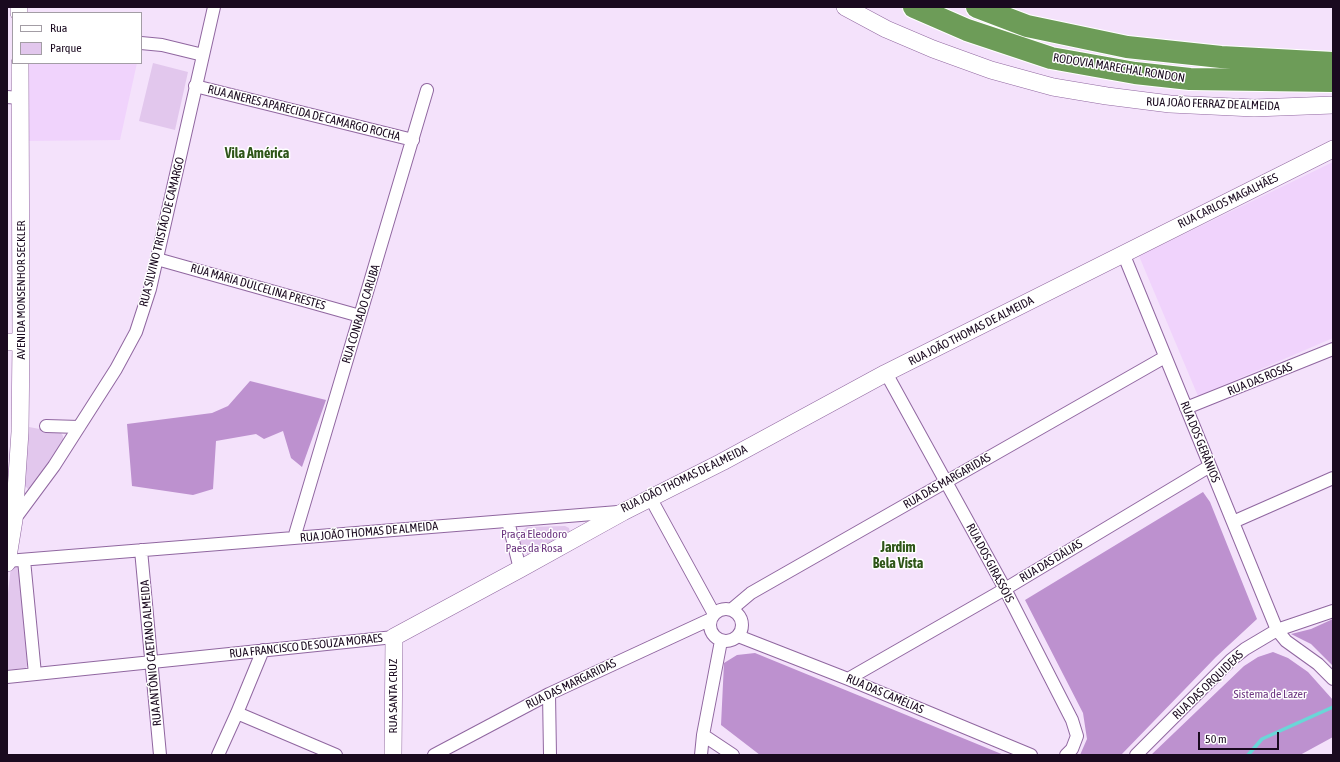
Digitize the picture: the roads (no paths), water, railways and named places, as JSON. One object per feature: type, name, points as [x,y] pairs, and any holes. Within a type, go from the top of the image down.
[{"type":"highway","name":"RODOVIA MARECHAL RONDON","points":[[914,7],[967,30],[1051,58],[1066,61],[1135,73],[1190,79],[1333,81]]},
{"type":"highway","name":"RODOVIA MARECHAL RONDON","points":[[977,7],[1027,26],[1127,47],[1221,57],[1333,63]]},
{"type":"street","name":"RUA SILVINO TRISTÃO DE CAMARGO","points":[[14,520],[54,466],[116,369],[136,332],[150,289],[214,7]]},
{"type":"street","name":"RUA JOÃO FERRAZ DE ALMEIDA","points":[[845,7],[886,29],[933,49],[991,70],[1053,87],[1170,104],[1254,108],[1333,105]]},
{"type":"street","points":[[142,44],[162,45],[203,55]]},
{"type":"street","name":"AVENIDA MONSENHOR SECKLER","points":[[11,562],[14,520],[12,482],[20,432],[14,342],[14,97],[20,64]]},
{"type":"street","name":"RUA ANERES APARECIDA DE CAMARGO ROCHA","points":[[195,86],[413,140]]},
{"type":"street","name":"RUA CONRADO CARUBA","points":[[294,538],[427,90]]},
{"type":"street","name":"RUA CARLOS MAGALHÃES","points":[[1123,253],[1333,149]]},
{"type":"street","name":"RUA DOS GERÂNIOS","points":[[1123,253],[1277,630]]},
{"type":"street","name":"RUA JOÃO THOMAS DE ALMEIDA","points":[[11,562],[141,550],[623,512],[729,458],[886,373],[1123,253]]},
{"type":"street","name":"RUA MARIA DULCELINA PRESTES","points":[[157,259],[360,316]]},
{"type":"street","name":"RUA DAS ROSAS","points":[[1186,408],[1333,349]]},
{"type":"street","name":"RUA DAS MARGARIDAS","points":[[732,609],[751,593],[1165,357]]},
{"type":"street","name":"RUA DOS GIRASSÓIS","points":[[886,373],[1005,589],[1072,720],[1077,736],[1072,748],[1066,755]]},
{"type":"street","points":[[46,426],[79,427]]},
{"type":"street","name":"RUA DAS DÁLIAS","points":[[848,679],[1005,589],[1210,466]]},
{"type":"street","points":[[1233,522],[1333,478]]},
{"type":"street","points":[[650,498],[712,616],[710,629],[712,634],[716,638],[722,640],[731,640],[738,636],[742,626],[742,621],[740,616],[732,609],[722,609],[712,616]]},
{"type":"street","name":"RUA FRANCISCO DE SOUZA MORAES","points":[[7,678],[394,637],[623,512]]},
{"type":"street","points":[[508,521],[520,569]]},
{"type":"street","name":"RUA ANTÔNIO CAETANO ALMEIDA","points":[[141,550],[158,754]]},
{"type":"street","points":[[11,562],[36,674]]},
{"type":"street","name":"RUA DAS ORQUIDEAS","points":[[1136,755],[1231,660],[1245,649],[1277,630],[1333,611]]},
{"type":"street","name":"RUA DAS MARGARIDAS","points":[[434,755],[549,694],[712,616]]},
{"type":"street","points":[[1277,630],[1286,641],[1318,664],[1333,679]]},
{"type":"street","name":"RUA DAS CAMÉLIAS","points":[[738,636],[848,679],[1031,755]]},
{"type":"street","name":"RUA SANTA CRUZ","points":[[393,755],[394,637]]},
{"type":"street","points":[[701,755],[722,640]]},
{"type":"street","points":[[218,755],[263,650]]},
{"type":"street","points":[[549,694],[550,755]]},
{"type":"street","points":[[237,713],[336,755]]},
{"type":"street","points":[[704,735],[733,755]]},
{"type":"waterway","points":[[1248,755],[1262,739],[1333,707]]},
{"type":"district","name":"Vila América","points":[[257,154]]},
{"type":"district","name":"Jardim Bela Vista","points":[[898,556]]},
{"type":"park label","name":"Praça Eleodoro Paes da Rosa","points":[[534,541]]},
{"type":"park label","name":"Sistema de Lazer","points":[[1270,694]]}]
